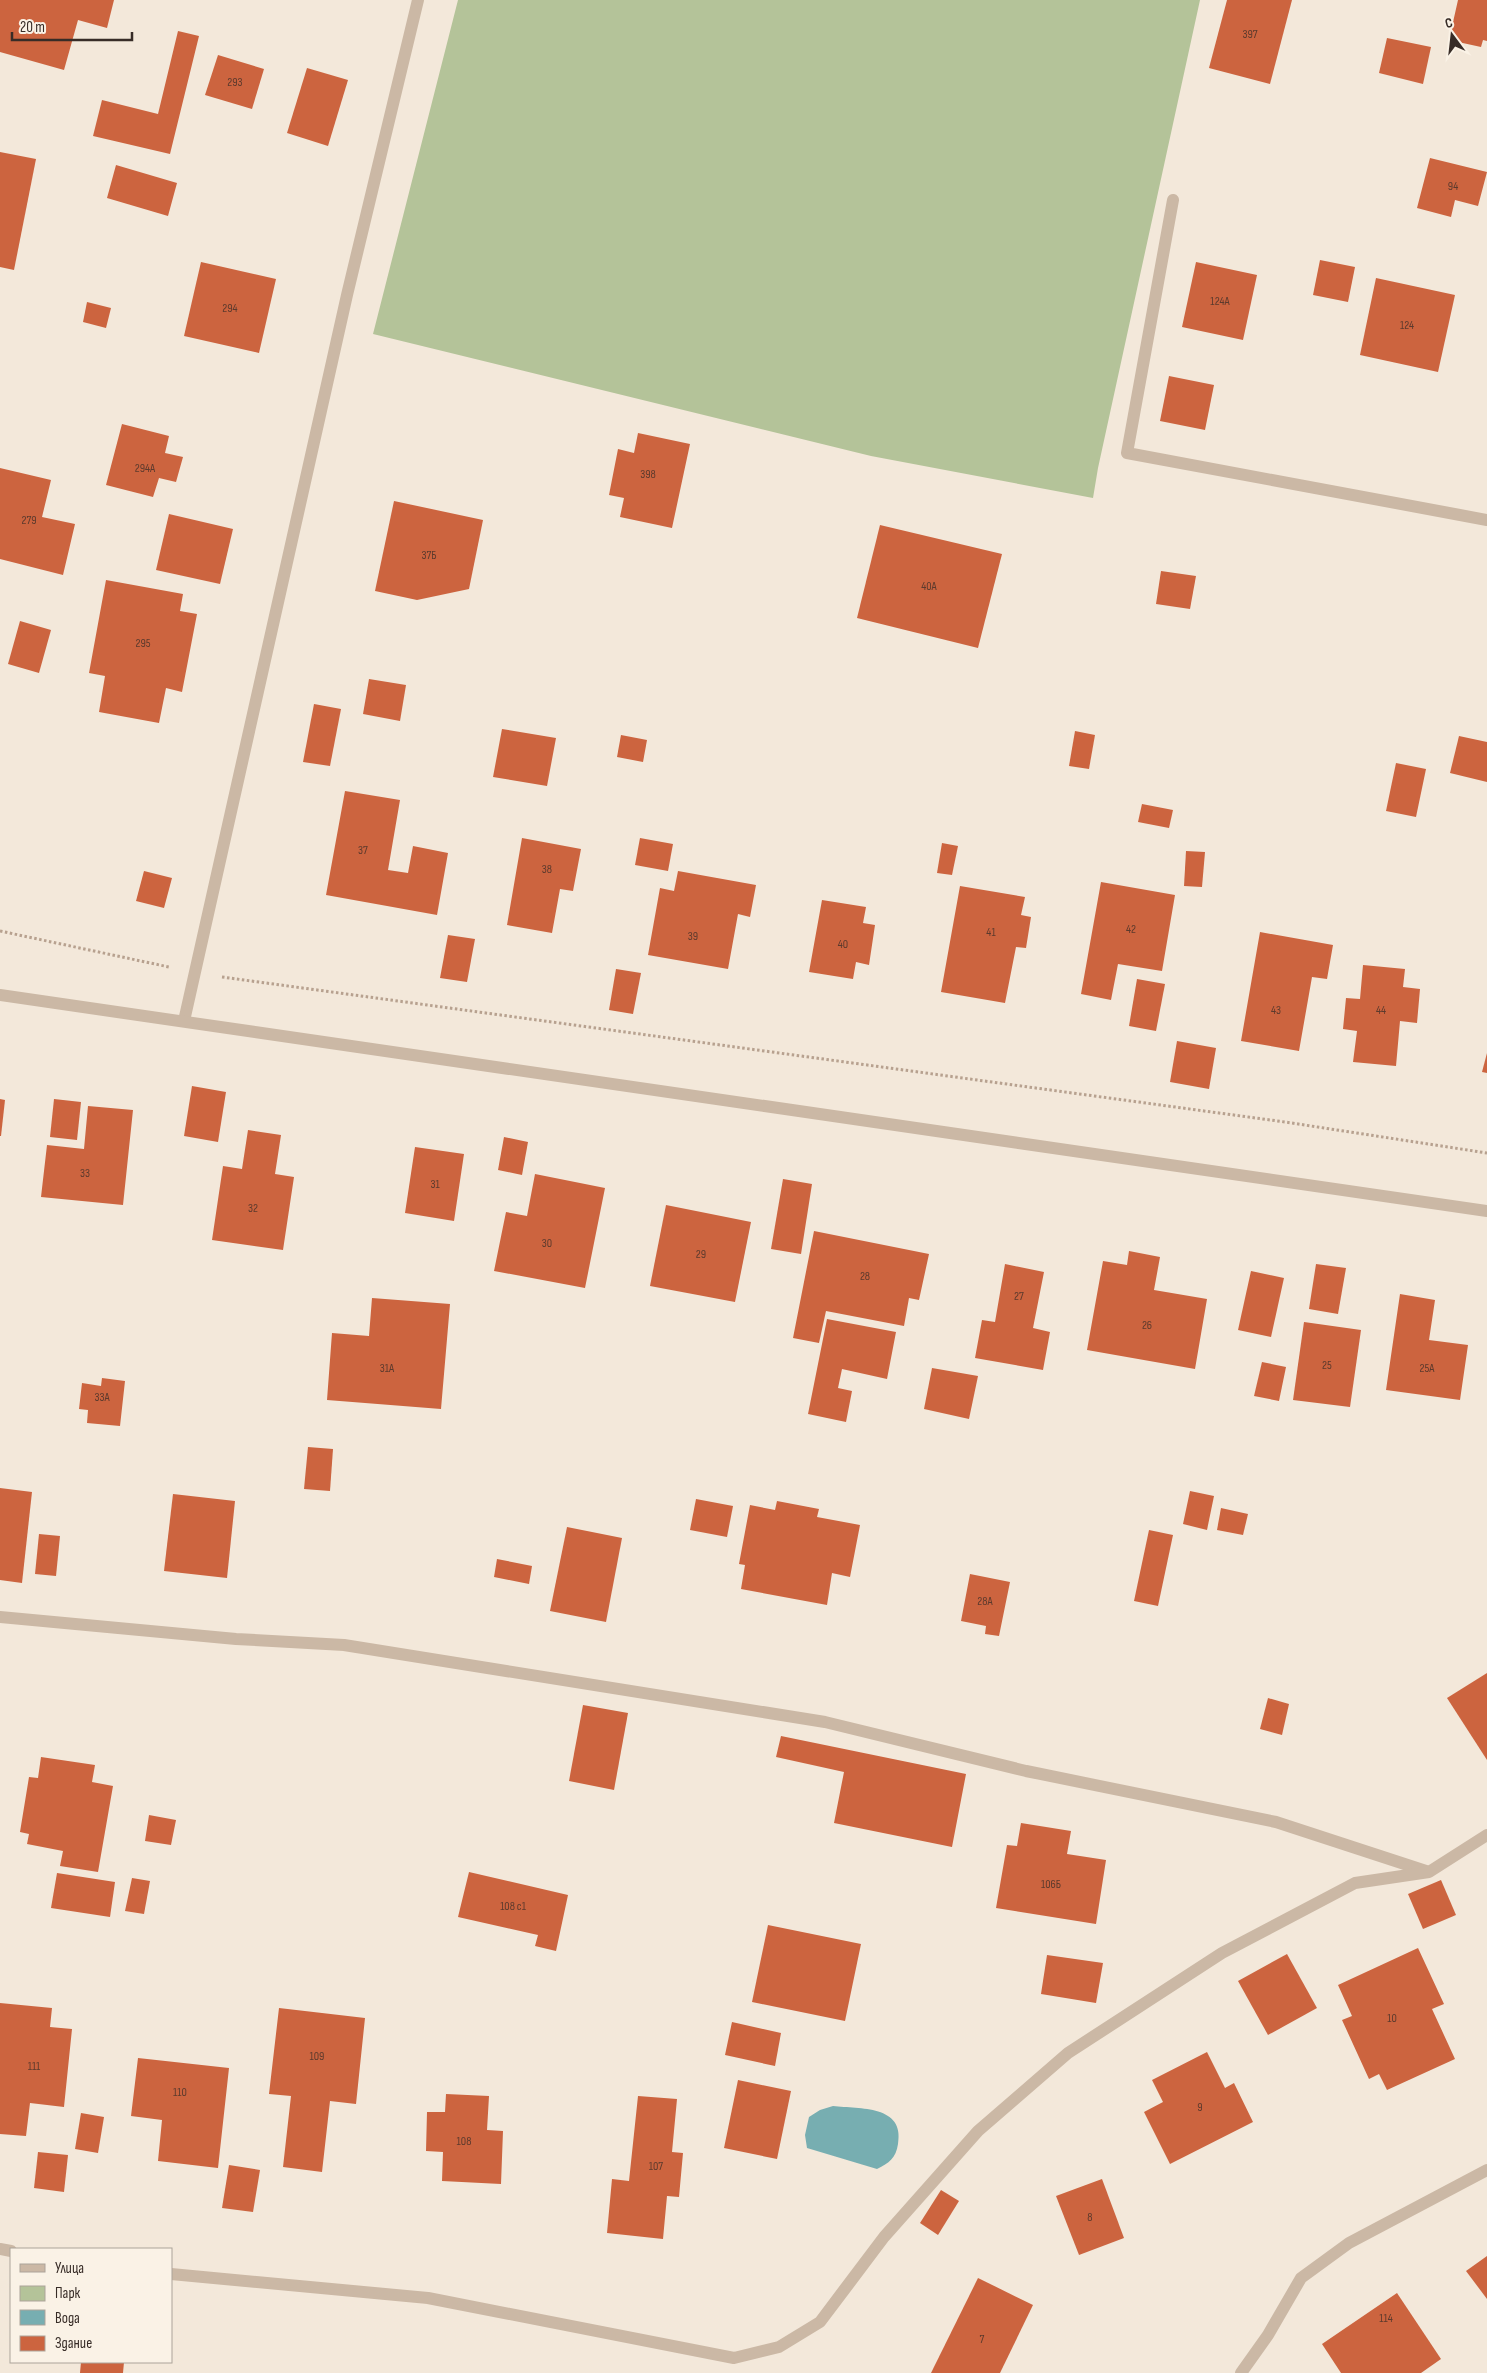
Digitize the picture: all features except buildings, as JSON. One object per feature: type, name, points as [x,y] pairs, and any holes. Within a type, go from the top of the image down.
[{"type":"street","points":[[184,1021],[347,295],[418,0]]},
{"type":"street","points":[[1173,200],[1127,453],[1487,520]]},
{"type":"street","points":[[0,995],[1487,1211]]},
{"type":"street","points":[[0,1617],[236,1639],[344,1645],[824,1722],[1026,1770],[1276,1822],[1429,1872]]},
{"type":"street","points":[[172,2274],[428,2298],[734,2358],[778,2347],[820,2322],[884,2237],[978,2131],[1068,2053],[1222,1953],[1355,1883],[1429,1872],[1487,1835]]},
{"type":"street","points":[[1241,2373],[1268,2334],[1301,2278],[1349,2243],[1487,2170]]},
{"type":"path","points":[[0,931],[194,973],[1266,1120],[1487,1153]]},
{"type":"green space","points":[[458,0],[1200,0],[1093,498],[871,456],[373,334]]},
{"type":"water","points":[[833,2106],[867,2109],[888,2116],[895,2122],[898,2131],[898,2144],[896,2153],[891,2160],[877,2169],[807,2148],[805,2135],[809,2117],[820,2110]]}]
